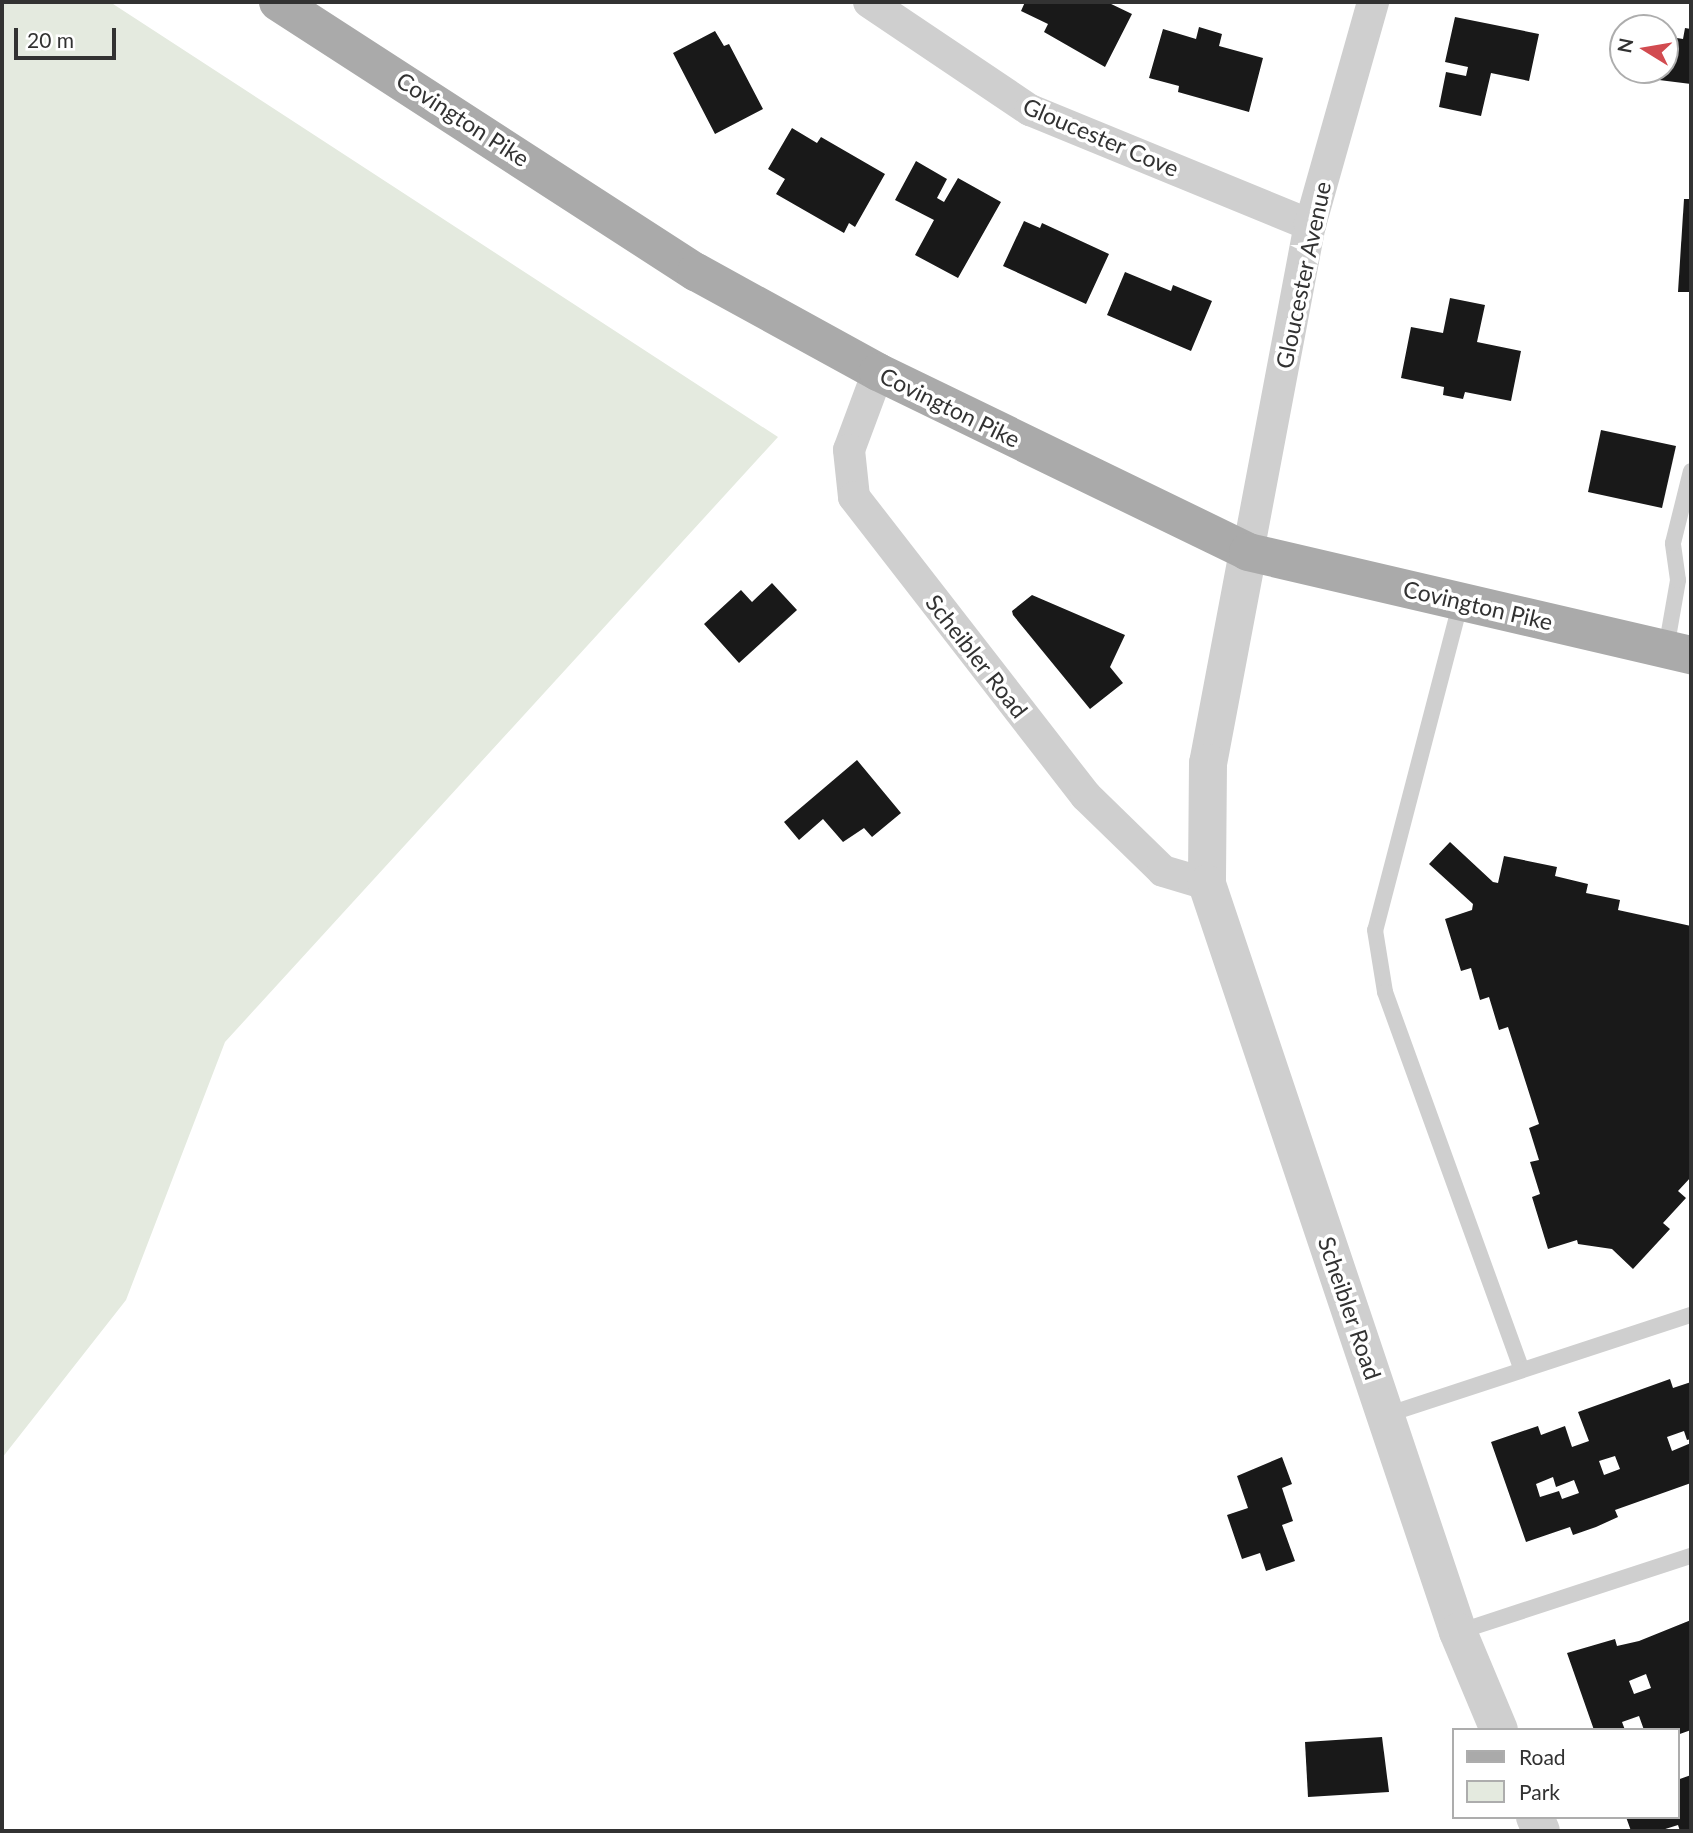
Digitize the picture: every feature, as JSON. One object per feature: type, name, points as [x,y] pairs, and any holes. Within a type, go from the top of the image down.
[{"type":"main road","name":"Covington Pike","points":[[278,2],[696,272],[878,372],[1248,552],[1679,652]]},
{"type":"street","name":"Gloucester Cove","points":[[869,2],[1030,110],[1310,225]]},
{"type":"street","name":"Gloucester Avenue","points":[[1248,552],[1310,225],[1373,2]]},
{"type":"street","name":"Scheibler Road","points":[[878,372],[849,450],[854,497],[1086,796],[1163,871],[1207,884]]},
{"type":"street","name":"Scheibler Road","points":[[1248,552],[1209,762],[1207,884],[1458,1632],[1498,1728]]},
{"type":"lane","points":[[1679,652],[1678,580],[1673,544],[1691,471]]},
{"type":"lane","points":[[1461,601],[1375,930],[1385,992],[1521,1370]]},
{"type":"lane","points":[[1385,1415],[1691,1315]]},
{"type":"lane","points":[[1458,1632],[1691,1556]]},
{"type":"green space","points":[[2,2],[110,2],[778,437],[225,1042],[126,1300],[2,1458]]},
{"type":"building","points":[[1025,2],[1107,2],[1132,14],[1105,67],[1044,32],[1048,24],[1021,11]]},
{"type":"building","points":[[1455,17],[1539,34],[1529,81],[1491,73],[1481,116],[1439,107],[1446,72],[1466,76],[1468,67],[1445,62]]},
{"type":"building","points":[[1199,27],[1222,34],[1219,46],[1263,58],[1249,112],[1178,92],[1179,86],[1149,78],[1163,29],[1196,39]]},
{"type":"building","points":[[1685,28],[1691,29],[1691,84],[1679,82],[1679,38],[1683,39]]},
{"type":"building","points":[[715,31],[724,46],[729,44],[763,109],[715,134],[673,53]]},
{"type":"building","points":[[792,128],[817,143],[821,137],[885,174],[855,227],[849,223],[844,233],[776,194],[785,179],[768,169]]},
{"type":"building","points":[[916,161],[947,179],[937,198],[944,202],[958,178],[1001,202],[958,278],[915,255],[934,220],[895,200]]},
{"type":"building","points":[[1684,199],[1691,199],[1691,292],[1678,292]]},
{"type":"building","points":[[1024,221],[1040,228],[1042,223],[1109,254],[1086,304],[1003,266]]},
{"type":"building","points":[[1125,272],[1171,291],[1173,285],[1212,301],[1191,351],[1107,315]]},
{"type":"building","points":[[1450,298],[1485,305],[1477,342],[1521,351],[1511,401],[1465,392],[1463,399],[1443,395],[1444,387],[1401,378],[1411,327],[1443,333]]},
{"type":"building","points":[[1601,430],[1676,446],[1662,508],[1588,492]]},
{"type":"building","points":[[772,583],[797,610],[739,663],[704,624],[741,590],[752,602]]},
{"type":"building","points":[[1032,595],[1125,635],[1110,667],[1123,683],[1090,709],[1013,615],[1012,611]]},
{"type":"building","points":[[857,760],[901,813],[872,837],[864,828],[843,842],[823,819],[799,840],[784,822]]},
{"type":"building","points":[[1450,842],[1493,882],[1498,883],[1504,856],[1557,867],[1555,876],[1588,884],[1586,893],[1620,900],[1618,910],[1691,926],[1691,1177],[1678,1191],[1686,1198],[1663,1223],[1670,1229],[1633,1269],[1612,1249],[1578,1244],[1577,1240],[1548,1249],[1532,1197],[1540,1194],[1530,1162],[1539,1160],[1529,1128],[1539,1124],[1508,1027],[1499,1030],[1489,997],[1480,1000],[1471,968],[1461,971],[1445,919],[1472,910],[1473,904],[1429,864]]},
{"type":"building","points":[[1670,1379],[1673,1388],[1691,1382],[1691,1439],[1687,1440],[1684,1431],[1667,1437],[1672,1451],[1691,1443],[1691,1483],[1615,1510],[1618,1517],[1596,1527],[1573,1535],[1570,1527],[1526,1542],[1491,1442],[1538,1426],[1541,1435],[1565,1426],[1572,1447],[1589,1441],[1578,1412]],"holes":[[[1615,1456],[1620,1469],[1604,1475],[1599,1461]],[[1553,1477],[1556,1487],[1574,1480],[1579,1493],[1562,1499],[1559,1491],[1540,1497],[1536,1484]]]},
{"type":"building","points":[[1282,1457],[1292,1484],[1282,1488],[1293,1521],[1282,1525],[1295,1561],[1266,1571],[1260,1553],[1242,1559],[1227,1515],[1248,1508],[1237,1476]]},
{"type":"building","points":[[1691,1620],[1691,1730],[1679,1734],[1679,1728],[1643,1728],[1639,1716],[1622,1722],[1624,1728],[1593,1728],[1567,1653],[1615,1639],[1617,1646],[1639,1641]],"holes":[[[1646,1674],[1651,1688],[1634,1694],[1629,1681]]]},
{"type":"building","points":[[1382,1737],[1389,1792],[1308,1797],[1305,1742]]},
{"type":"building","points":[[1691,1775],[1691,1830],[1680,1831],[1678,1825],[1659,1831],[1631,1831],[1627,1819],[1679,1819],[1679,1779]]}]
